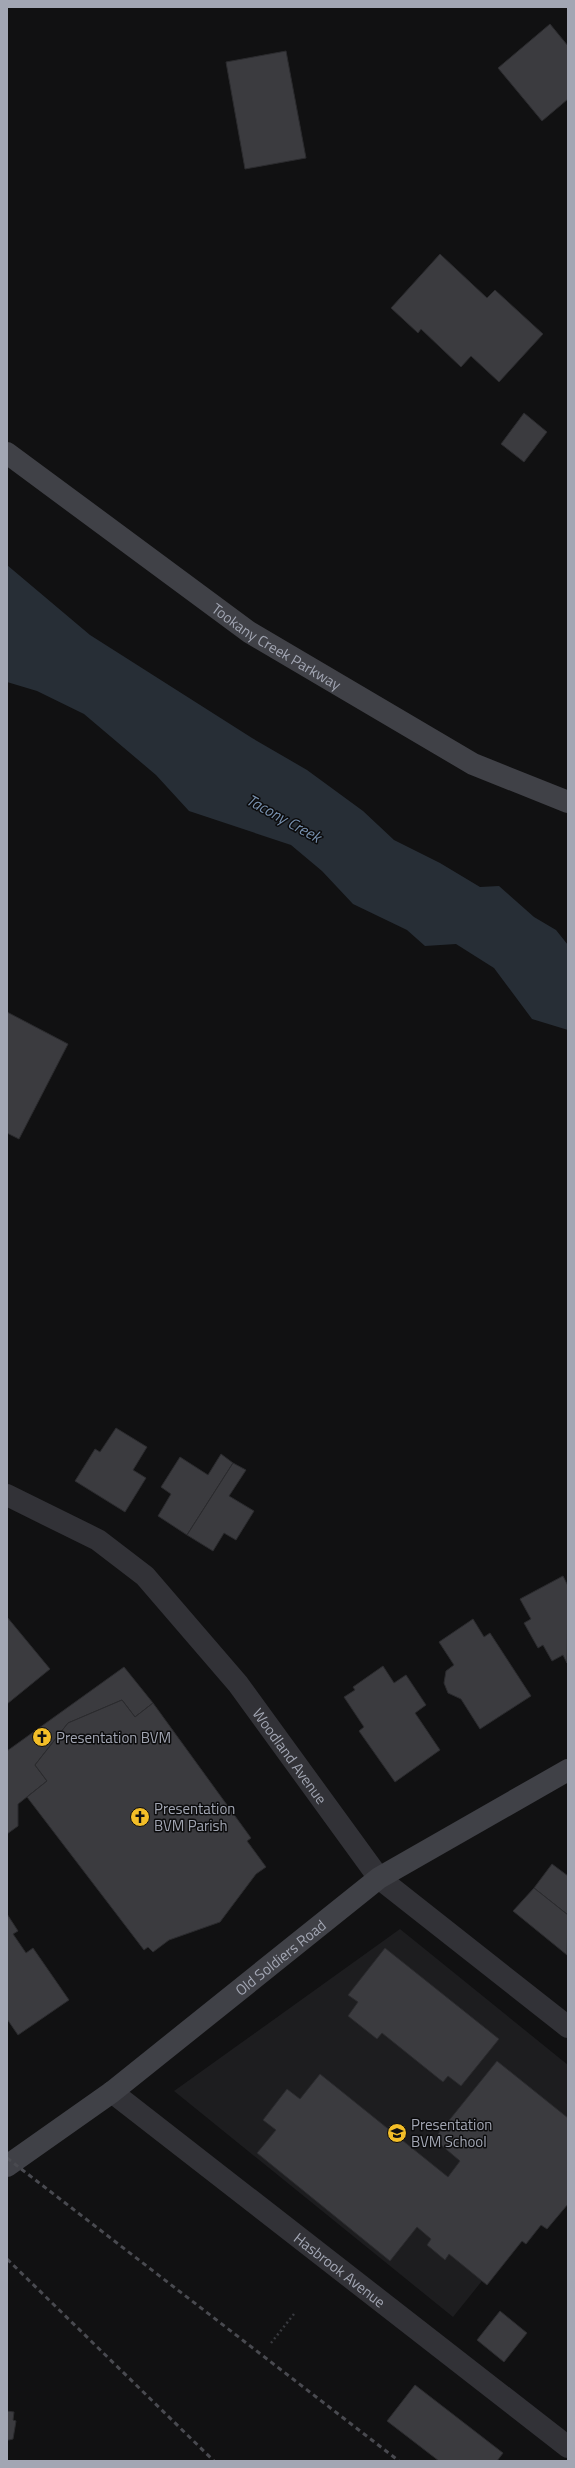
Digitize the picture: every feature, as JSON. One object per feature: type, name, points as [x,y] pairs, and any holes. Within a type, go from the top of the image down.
[{"type":"street","name":"Tookany Creek Parkway","points":[[7,453],[249,632],[473,764],[568,802]]},
{"type":"street","name":"Woodland Avenue","points":[[7,1495],[98,1540],[145,1576],[238,1684],[379,1878],[568,2027]]},
{"type":"street","name":"Old Soldiers Road","points":[[7,2166],[112,2092],[379,1878],[568,1770]]},
{"type":"street","name":"Hasbrook Avenue","points":[[112,2092],[568,2448]]},
{"type":"path","points":[[272,2342],[294,2314]]},
{"type":"shaded area","name":"Presentation BVM School","points":[[400,1929],[568,2065],[568,2174],[453,2317],[174,2091]]},
{"type":"water","name":"Tacony Creek","points":[[7,565],[90,635],[252,738],[307,770],[363,811],[394,840],[440,863],[480,887],[499,886],[534,917],[556,930],[568,945],[568,1030],[532,1019],[494,968],[456,944],[425,946],[407,930],[353,904],[322,871],[291,845],[189,811],[156,775],[84,714],[37,691],[7,682]]},
{"type":"building","points":[[550,24],[568,46],[568,99],[542,121],[498,68]]},
{"type":"building","points":[[286,51],[306,158],[245,169],[226,62]]},
{"type":"building","points":[[440,254],[487,298],[495,290],[543,334],[499,382],[471,356],[461,367],[421,329],[418,333],[391,308]]},
{"type":"building","points":[[524,413],[547,432],[524,462],[501,444]]},
{"type":"building","points":[[7,1012],[68,1044],[19,1139],[7,1133]]},
{"type":"building","points":[[116,1428],[147,1447],[133,1470],[146,1478],[125,1512],[75,1481],[95,1449],[100,1452]]},
{"type":"building","points":[[221,1454],[233,1463],[187,1535],[158,1516],[171,1494],[161,1487],[180,1457],[208,1475]]},
{"type":"building","points":[[233,1463],[246,1470],[229,1496],[254,1511],[236,1540],[224,1533],[213,1551],[187,1535]]},
{"type":"building","points":[[563,1576],[568,1586],[567,1663],[563,1655],[552,1661],[543,1645],[538,1648],[524,1623],[531,1619],[520,1599]]},
{"type":"building","points":[[7,1617],[50,1669],[7,1704]]},
{"type":"building","points":[[473,1619],[484,1637],[490,1633],[531,1696],[480,1729],[461,1699],[448,1693],[444,1683],[446,1671],[454,1665],[439,1642]]},
{"type":"building","points":[[383,1666],[394,1683],[406,1675],[426,1705],[415,1713],[440,1750],[395,1782],[359,1731],[364,1727],[344,1697],[355,1690],[353,1687]]},
{"type":"building","name":"Presentation BVM","points":[[124,1667],[153,1703],[135,1717],[122,1700],[68,1723],[35,1765],[47,1781],[18,1804],[18,1826],[7,1834],[7,1751]]},
{"type":"building","name":"Presentation BVM Parish","points":[[122,1700],[135,1717],[153,1703],[251,1838],[247,1841],[266,1867],[256,1874],[220,1922],[169,1940],[153,1952],[148,1947],[144,1950],[27,1797],[47,1781],[35,1765],[68,1723]]},
{"type":"building","points":[[552,1864],[568,1876],[568,1915],[534,1888]]},
{"type":"building","points":[[534,1888],[568,1915],[567,1955],[513,1911]]},
{"type":"building","points":[[7,1914],[18,1931],[13,1934],[26,1953],[33,1948],[69,2000],[18,2035],[7,2019]]},
{"type":"building","points":[[385,1948],[499,2039],[461,2086],[448,2076],[443,2082],[382,2033],[377,2039],[348,2016],[358,2002],[348,1995]]},
{"type":"building","name":"Presentation BVM School","points":[[497,2061],[568,2118],[568,2204],[547,2229],[541,2225],[526,2244],[522,2241],[487,2285],[449,2254],[445,2260],[427,2245],[431,2239],[417,2227],[390,2261],[257,2153],[276,2130],[263,2120],[287,2089],[300,2099],[320,2074],[448,2177],[460,2161],[434,2139]]},
{"type":"building","points":[[500,2311],[527,2333],[504,2362],[477,2340]]},
{"type":"building","points":[[415,2385],[503,2453],[497,2461],[439,2461],[387,2421]]},
{"type":"building","points":[[7,2411],[14,2412],[13,2420],[16,2421],[13,2439],[9,2440],[7,2440]]},
{"type":"railway","points":[[7,2158],[399,2461]]},
{"type":"railway","points":[[7,2259],[214,2461]]},
{"type":"place","name":"Presentation BVM","points":[[42,1737]]},
{"type":"place","name":"Presentation BVM Parish","points":[[140,1817]]},
{"type":"place","name":"Presentation BVM School","points":[[397,2133]]}]
